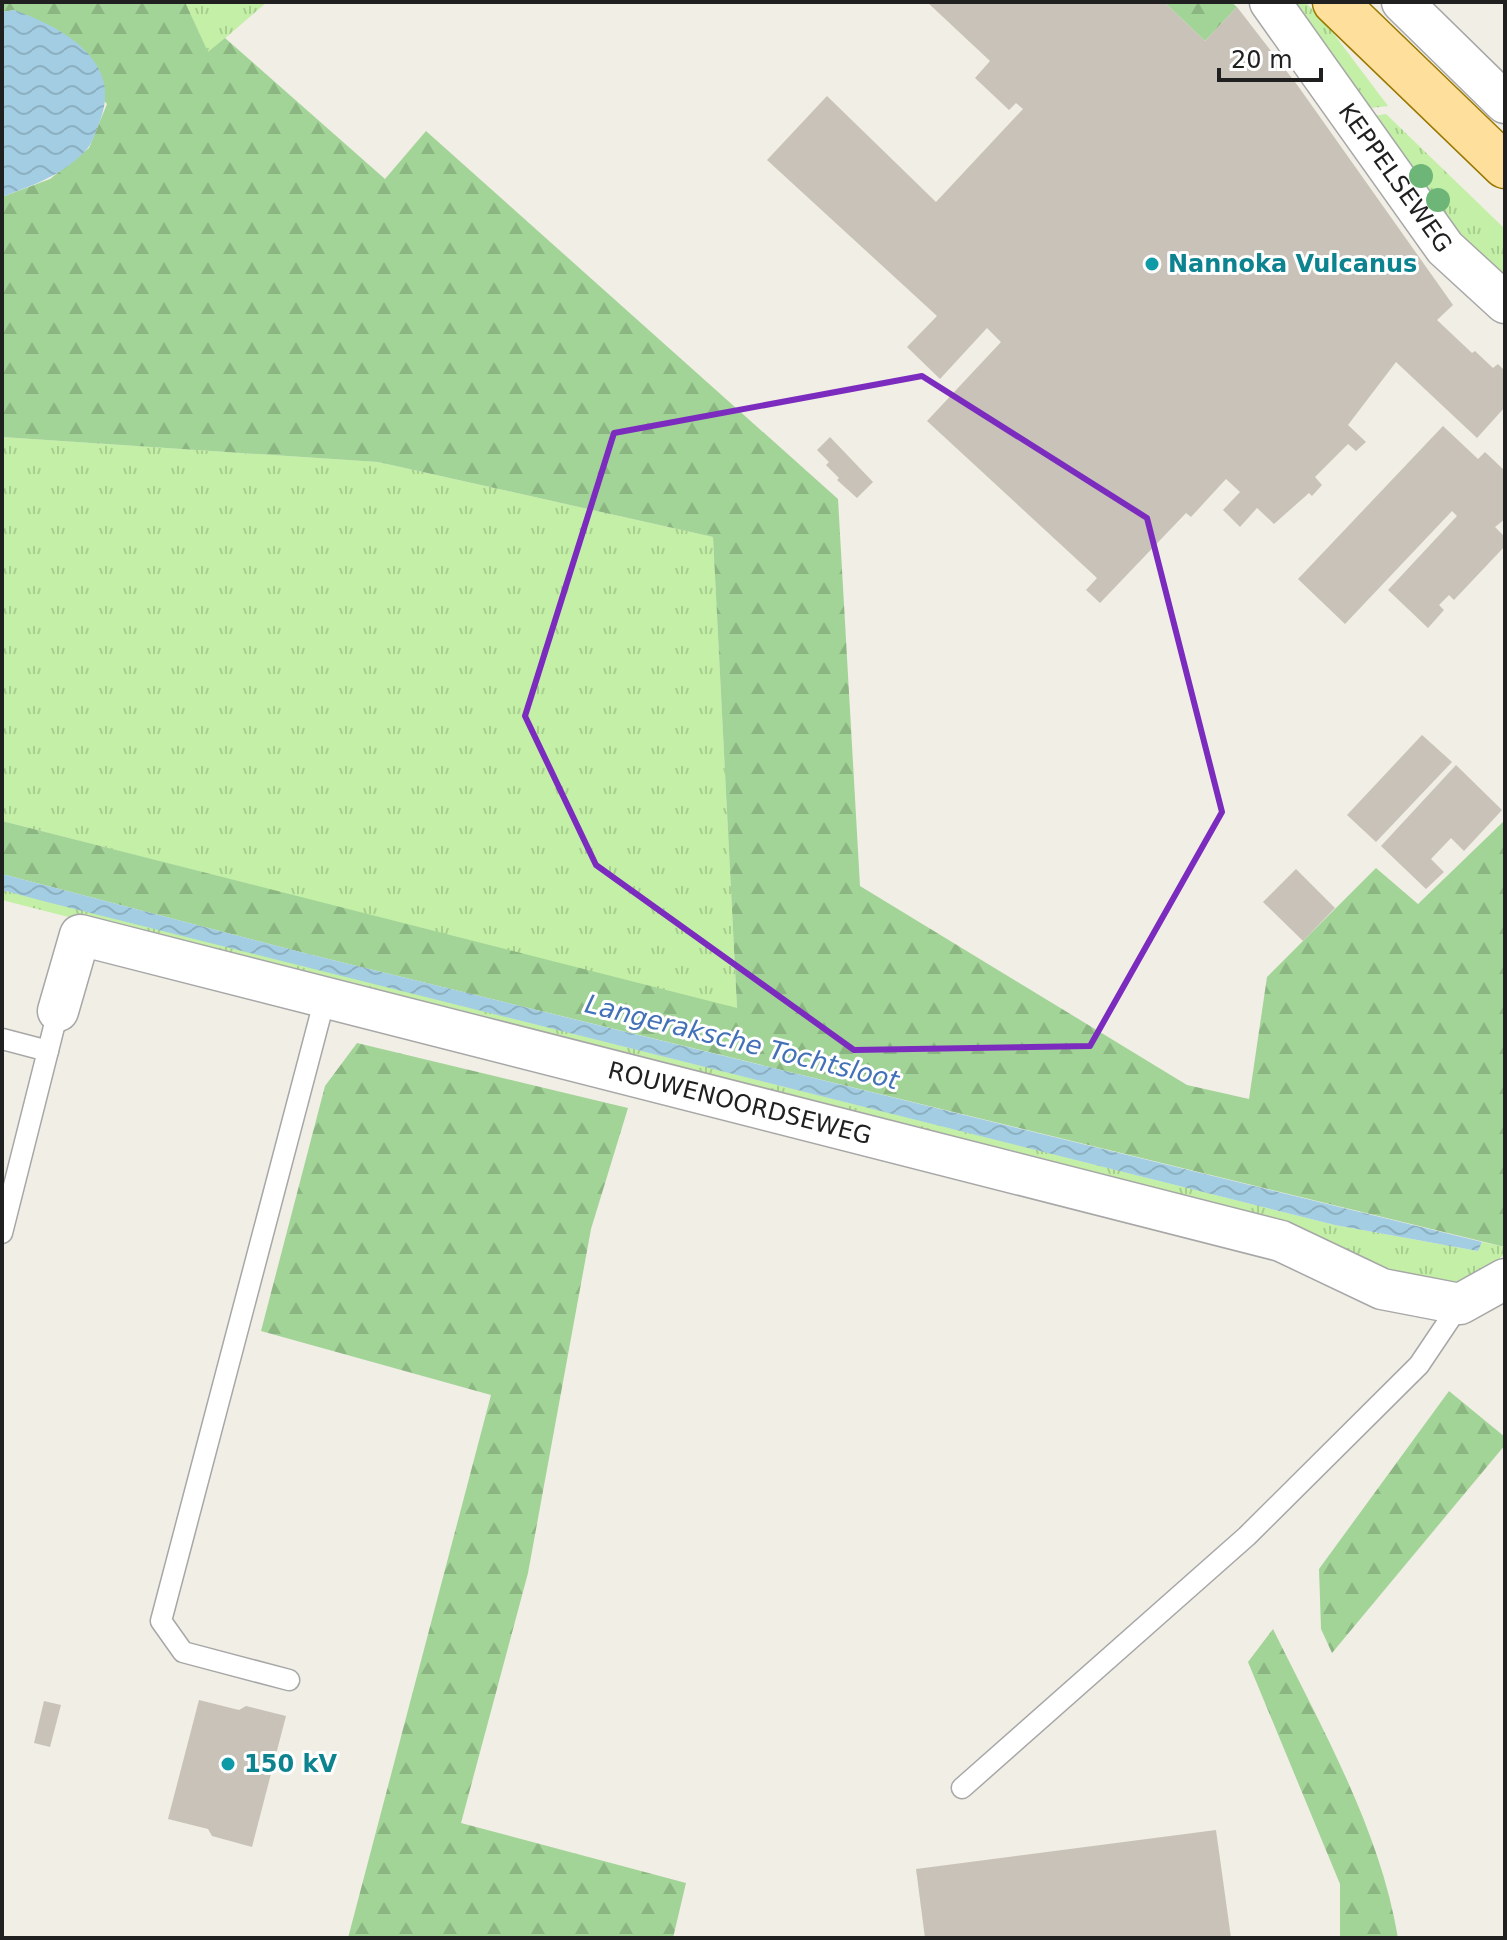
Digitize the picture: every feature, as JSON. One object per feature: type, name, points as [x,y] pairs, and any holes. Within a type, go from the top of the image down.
[{"type":"main road","points":[[1335,2],[1505,166]]},
{"type":"street","name":"KEPPELSEWEG","points":[[1270,2],[1445,248],[1505,303]]},
{"type":"street","points":[[1402,2],[1505,103]]},
{"type":"street","name":"ROUWENOORDSEWEG","points":[[58,1011],[80,935],[1281,1241],[1382,1289],[1460,1304]]},
{"type":"street","points":[[1460,1304],[1505,1279]]},
{"type":"lane","points":[[289,1680],[183,1652],[161,1621],[325,998]]},
{"type":"lane","name":"ROUWENOORDSEWEG","points":[[2,1233],[58,1011]]},
{"type":"lane","points":[[2,1039],[48,1051]]},
{"type":"lane","points":[[962,1788],[1247,1536],[1419,1365],[1460,1304]]},
{"type":"highlighted area","points":[[922,376],[1147,518],[1222,812],[1090,1046],[854,1050],[596,865],[525,716],[614,433]]},
{"type":"green space","points":[[2,2],[185,2],[208,52],[225,38],[385,179],[426,131],[838,499],[860,886],[1187,1085],[1249,1099],[1267,977],[1376,868],[1418,904],[1505,820],[1505,1247],[308,954],[2,874],[2,821],[737,1008],[713,537],[378,462],[2,437],[2,197],[50,179],[89,148],[107,104],[15,10],[2,12]]},
{"type":"green space","points":[[185,2],[267,2],[208,53]]},
{"type":"green space","points":[[1164,2],[1231,2],[1237,7],[1205,41]]},
{"type":"green space","points":[[1292,2],[1305,2],[1324,21],[1388,106],[1361,109]]},
{"type":"green space","points":[[1386,114],[1505,229],[1505,283],[1468,246],[1367,117]]},
{"type":"green space","points":[[2,437],[378,462],[713,537],[737,1009],[2,821]]},
{"type":"green space","points":[[2,890],[1335,1225],[1478,1251],[1482,1242],[1505,1247],[1505,1254],[1464,1280],[1442,1283],[1424,1280],[1405,1275],[1316,1236],[2,900]]},
{"type":"green space","points":[[357,1043],[628,1108],[591,1229],[528,1573],[461,1823],[686,1883],[673,1938],[348,1938],[491,1395],[261,1331],[325,1086]]},
{"type":"green space","points":[[1449,1391],[1505,1437],[1505,1445],[1332,1653],[1321,1629],[1319,1569]]},
{"type":"green space","points":[[1273,1629],[1329,1741],[1363,1818],[1378,1858],[1398,1938],[1340,1938],[1340,1884],[1248,1662]]},
{"type":"water","points":[[14,10],[51,26],[84,49],[96,64],[103,81],[105,100],[93,139],[78,158],[48,178],[2,197],[2,12]]},
{"type":"water","points":[[2,874],[308,954],[1482,1242],[1478,1251],[1335,1225],[43,901],[2,890]]},
{"type":"building","name":"Nannoka Vulcanus","points":[[927,2],[1164,2],[1205,41],[1237,7],[1298,86],[1453,305],[1437,320],[1472,353],[1475,351],[1493,368],[1498,364],[1505,371],[1505,407],[1477,438],[1396,362],[1348,425],[1366,442],[1356,451],[1348,444],[1315,477],[1322,485],[1312,496],[1309,493],[1274,524],[1257,508],[1240,527],[1223,510],[1240,492],[1226,479],[1191,517],[1186,513],[1100,603],[1086,590],[1097,578],[927,421],[1001,342],[987,328],[940,379],[907,347],[937,316],[767,160],[827,96],[936,202],[1023,109],[1016,103],[1009,110],[975,78],[990,61]]},
{"type":"building","points":[[1443,426],[1478,459],[1485,452],[1505,471],[1505,519],[1495,527],[1505,537],[1505,546],[1454,600],[1449,595],[1439,605],[1444,610],[1428,628],[1388,590],[1457,516],[1452,511],[1345,624],[1298,579]]},
{"type":"building","points":[[830,437],[873,482],[857,498],[837,480],[839,478],[826,465],[829,462],[817,450]]},
{"type":"building","points":[[1422,735],[1452,762],[1376,842],[1347,815]]},
{"type":"building","points":[[1456,765],[1502,810],[1464,851],[1451,838],[1431,859],[1444,872],[1426,889],[1381,846]]},
{"type":"building","points":[[1296,869],[1335,908],[1303,941],[1263,902]]},
{"type":"building","name":"150 kV","points":[[199,1700],[239,1710],[246,1706],[286,1716],[252,1847],[212,1836],[208,1829],[168,1819]]},
{"type":"building","points":[[44,1701],[61,1705],[50,1747],[34,1743]]},
{"type":"building","points":[[1216,1830],[1231,1938],[925,1938],[916,1869]]},
{"type":"place","name":"Nannoka Vulcanus","points":[[1152,264]]},
{"type":"place","name":"150 kV","points":[[228,1764]]},
{"type":"water label","name":"Langeraksche Tochtsloot","points":[[742,1042]]}]
